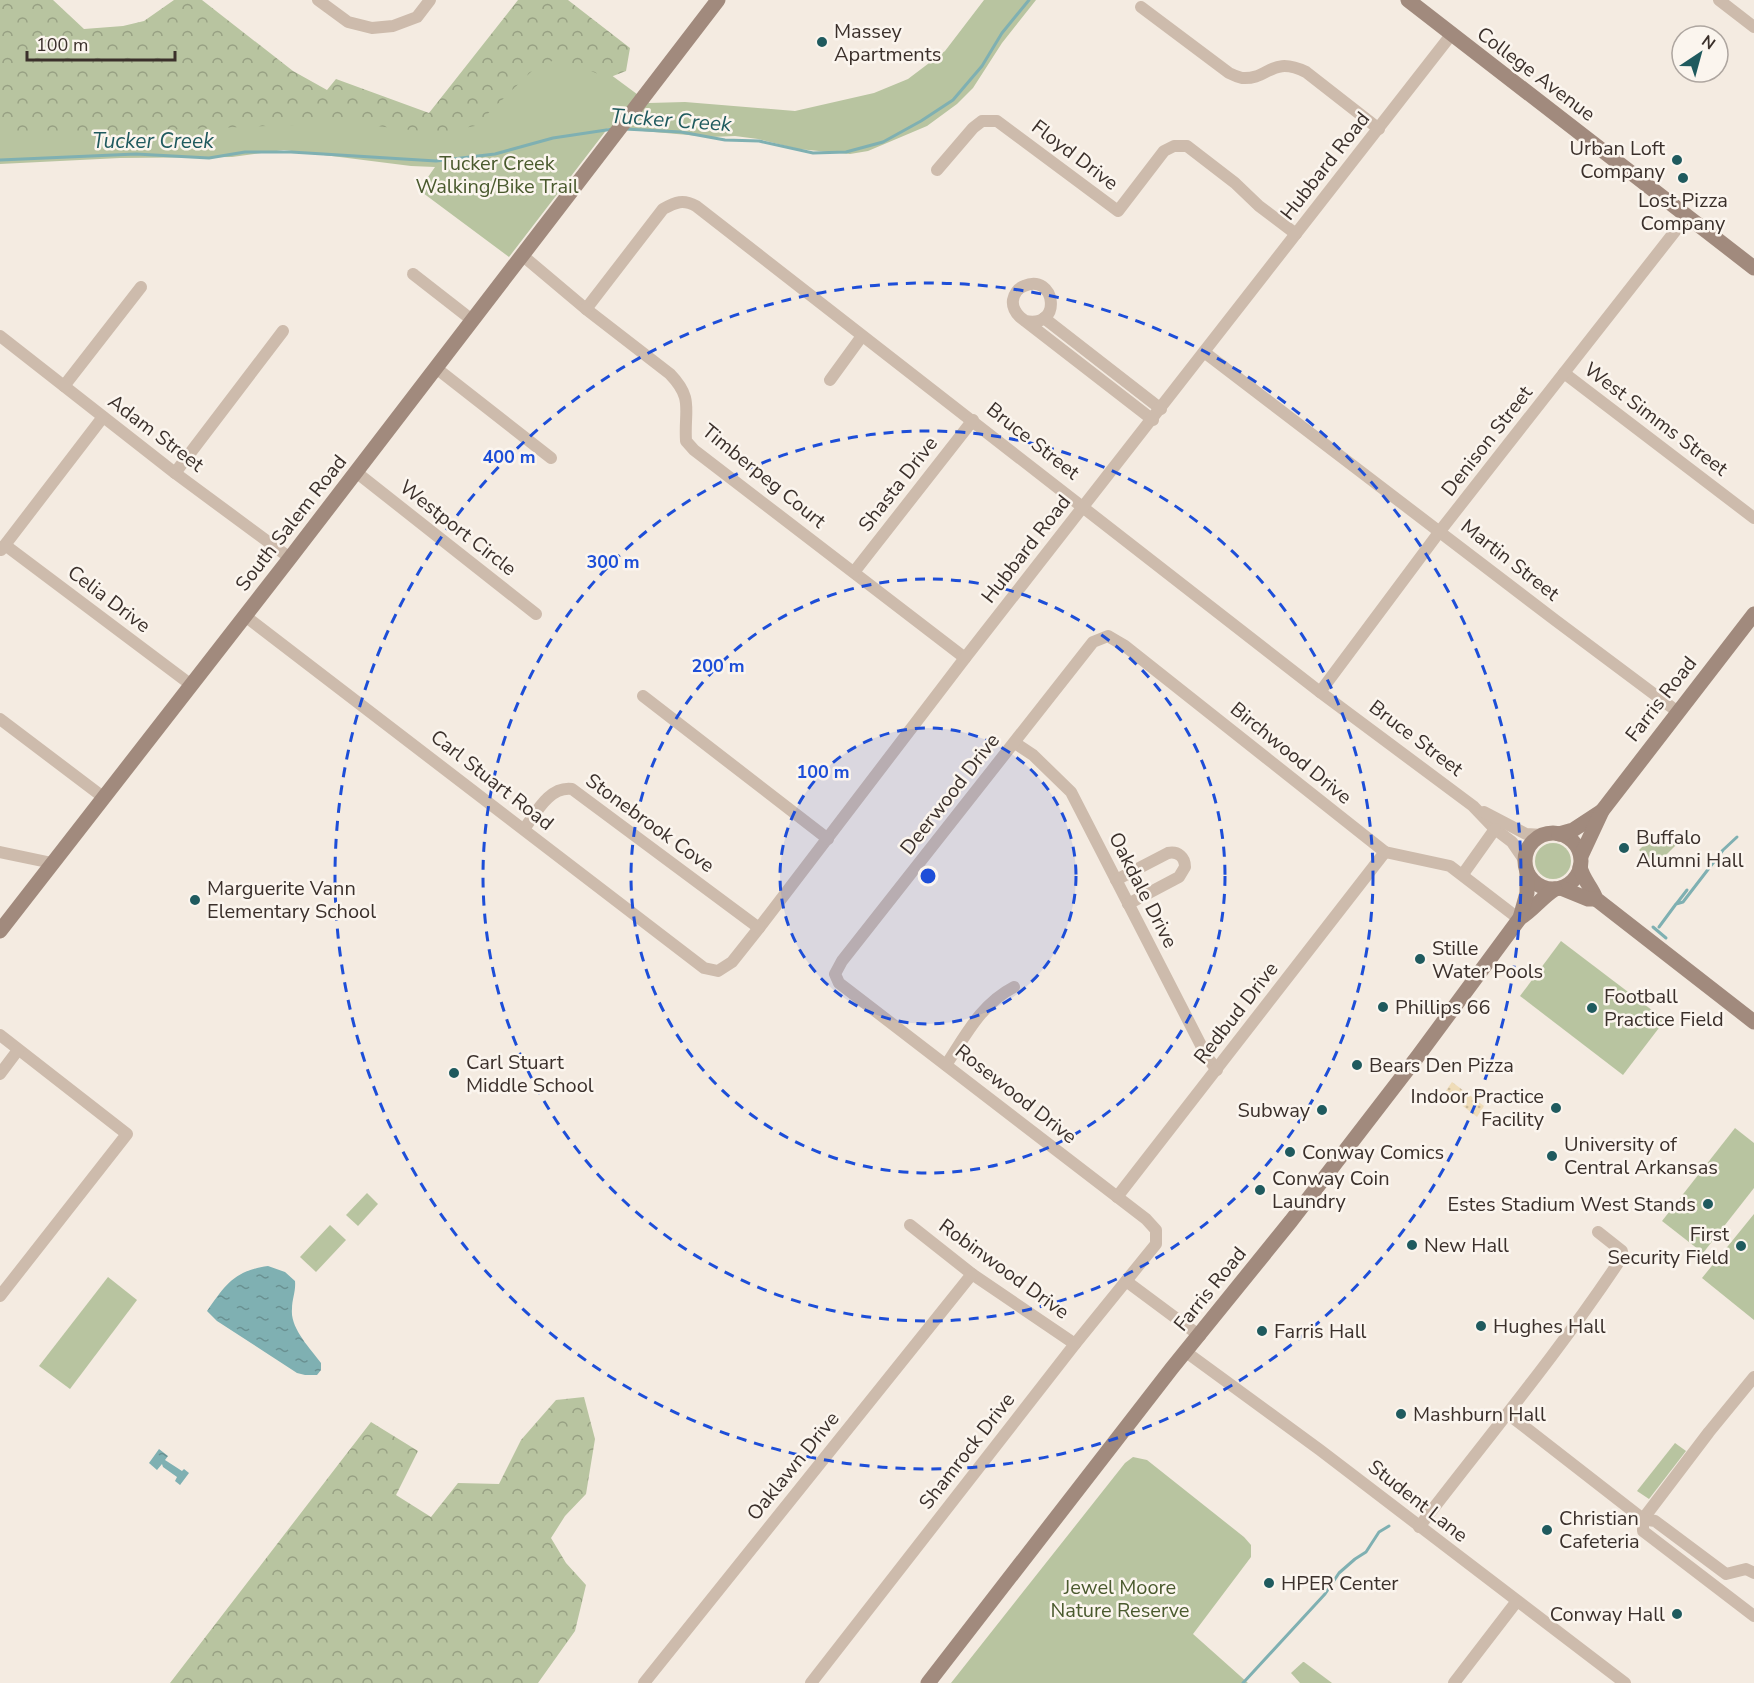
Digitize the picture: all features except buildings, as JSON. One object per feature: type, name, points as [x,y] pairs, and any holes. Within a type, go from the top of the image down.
[{"type":"street","points":[[318,0],[348,22],[372,28],[393,26],[417,16],[430,0]]},
{"type":"street","name":"South Salem Road","points":[[0,931],[472,320],[524,256],[718,0]]},
{"type":"street","name":"College Avenue","points":[[1408,0],[1754,268]]},
{"type":"street","points":[[1719,0],[1754,27]]},
{"type":"street","points":[[1141,7],[1229,73],[1242,78],[1279,66],[1293,66],[1306,72],[1379,129]]},
{"type":"street","name":"Hubbard Road","points":[[718,971],[732,962],[759,928],[965,658],[1153,420],[1451,35]]},
{"type":"street","name":"Floyd Drive","points":[[937,170],[973,128],[982,121],[997,121],[1118,211],[1164,151],[1174,146],[1187,146],[1296,234]]},
{"type":"street","name":"Bruce Street","points":[[586,309],[663,209],[676,201],[687,201],[973,420],[1320,692],[1473,806],[1519,832],[1551,834]]},
{"type":"street","name":"Denison Street","points":[[1320,692],[1440,531],[1687,216]]},
{"type":"street","name":"Timberpeg Court","points":[[524,256],[586,309],[670,374],[681,386],[687,400],[686,441],[694,450],[965,658]]},
{"type":"street","points":[[413,274],[472,320]]},
{"type":"street","points":[[1025,321],[1032,322],[1044,318],[1051,309],[1051,296],[1043,287],[1031,284],[1020,288],[1013,299],[1015,312],[1025,321],[1153,420]]},
{"type":"street","points":[[64,386],[141,287]]},
{"type":"street","points":[[1044,318],[1161,409]]},
{"type":"street","points":[[175,472],[284,331]]},
{"type":"street","name":"Adam Street","points":[[0,336],[290,558]]},
{"type":"street","points":[[830,380],[862,336]]},
{"type":"street","name":"Martin Street","points":[[1204,352],[1678,712]]},
{"type":"street","points":[[436,368],[551,458]]},
{"type":"street","name":"West Simms Street","points":[[1564,373],[1754,518]]},
{"type":"street","points":[[2,548],[103,417]]},
{"type":"street","name":"Shasta Drive","points":[[854,572],[973,420]]},
{"type":"street","name":"Westport Circle","points":[[356,472],[536,614]]},
{"type":"street","name":"Celia Drive","points":[[2,548],[190,684]]},
{"type":"street","name":"Farris Road","points":[[1581,862],[1602,811],[1754,614]]},
{"type":"street","name":"Carl Stuart Road","points":[[245,616],[704,968],[718,971]]},
{"type":"street","name":"Deerwood Drive","points":[[839,983],[835,974],[842,962],[1093,642],[1108,636]]},
{"type":"street","name":"Birchwood Drive","points":[[1108,636],[1125,646],[1385,852],[1450,866],[1519,918]]},
{"type":"street","points":[[643,696],[828,839]]},
{"type":"street","points":[[0,718],[103,797]]},
{"type":"street","name":"Oakdale Drive","points":[[1016,743],[1071,792],[1207,1057],[1217,1070]]},
{"type":"street","name":"Stonebrook Cove","points":[[524,829],[552,794],[564,788],[572,789],[759,928]]},
{"type":"street","name":"Bruce Street","points":[[1473,806],[1495,829],[1512,842],[1526,867]]},
{"type":"street","name":"Farris Road","points":[[1551,834],[1574,830],[1602,811]]},
{"type":"street","points":[[1462,874],[1495,829]]},
{"type":"street","points":[[1596,899],[1588,899],[1558,888],[1539,885],[1526,867],[1530,845],[1551,834],[1573,842],[1581,862],[1584,879],[1594,892],[1596,899],[1754,1022]]},
{"type":"street","points":[[0,852],[52,863]]},
{"type":"street","name":"Redbud Drive","points":[[1117,1197],[1385,852]]},
{"type":"street","points":[[1116,880],[1168,853],[1177,853],[1183,858],[1185,867],[1179,876],[1128,904]]},
{"type":"street","points":[[1558,888],[1572,882],[1581,862]]},
{"type":"street","name":"Farris Road","points":[[928,1683],[1186,1352],[1292,1221],[1418,1056],[1519,918],[1527,893],[1526,867]]},
{"type":"street","name":"Farris Road","points":[[1519,918],[1530,912],[1544,897],[1558,888]]},
{"type":"street","name":"Rosewood Drive","points":[[839,983],[1146,1219],[1156,1230],[1156,1244]]},
{"type":"street","points":[[946,1065],[987,1005],[1014,987]]},
{"type":"street","points":[[0,1035],[127,1134],[0,1296]]},
{"type":"street","points":[[0,1074],[18,1050]]},
{"type":"street","name":"Robinwood Drive","points":[[910,1225],[972,1274],[1075,1344]]},
{"type":"street","points":[[1419,1527],[1584,1313],[1622,1257],[1622,1251],[1598,1232]]},
{"type":"street","name":"Shamrock Drive","points":[[811,1683],[1075,1344],[1156,1244]]},
{"type":"street","name":"Oaklawn Drive","points":[[644,1683],[972,1274]]},
{"type":"street","points":[[1126,1281],[1200,1336]]},
{"type":"street","name":"Student Lane","points":[[1186,1352],[1320,1450],[1625,1683]]},
{"type":"street","points":[[1754,1377],[1643,1519],[1643,1531],[1754,1616]]},
{"type":"street","points":[[1508,1414],[1643,1519],[1655,1521],[1726,1574],[1731,1584],[1724,1593]]},
{"type":"street","points":[[1726,1574],[1746,1569],[1754,1573]]},
{"type":"street","points":[[1454,1683],[1517,1601]]},
{"type":"green space","points":[[0,0],[53,0],[84,29],[123,26],[144,21],[174,0],[202,0],[293,71],[327,90],[336,79],[429,113],[518,0],[568,0],[630,48],[626,71],[608,78],[559,58],[534,69],[475,126],[437,133],[350,123],[0,136]]},
{"type":"green space","name":"Tucker Creek Walking/Bike Trail","points":[[984,0],[1036,0],[1002,43],[973,88],[957,104],[927,126],[868,151],[850,154],[798,149],[735,136],[711,137],[608,128],[509,257],[419,190],[435,167],[284,150],[232,157],[120,158],[0,164],[0,126],[132,117],[453,124],[545,26],[649,103],[685,102],[795,111],[874,93],[908,79],[945,51]]},
{"type":"green space","points":[[1653,832],[1661,838],[1665,834],[1677,844],[1661,860],[1663,862],[1656,870],[1644,861],[1647,857],[1639,850]]},
{"type":"green space","points":[[1553,843],[1565,849],[1571,861],[1565,873],[1553,879],[1541,873],[1535,861],[1541,849]]},
{"type":"green space","name":"Football Practice Field","points":[[1561,941],[1665,1020],[1623,1075],[1520,996]]},
{"type":"green space","name":"Estes Stadium West Stands","points":[[1735,1128],[1754,1143],[1754,1188],[1703,1253],[1662,1221]]},
{"type":"green space","points":[[367,1193],[378,1204],[358,1226],[346,1215]]},
{"type":"green space","name":"First Security Field","points":[[1754,1214],[1754,1320],[1702,1278]]},
{"type":"green space","points":[[330,1225],[346,1240],[316,1272],[300,1257]]},
{"type":"green space","points":[[108,1277],[137,1300],[70,1389],[39,1366]]},
{"type":"green space","points":[[584,1397],[595,1439],[586,1494],[565,1516],[551,1538],[566,1563],[586,1585],[575,1631],[538,1683],[170,1683],[371,1422],[418,1451],[396,1495],[431,1517],[458,1483],[499,1484],[521,1440],[556,1400]]},
{"type":"green space","points":[[1675,1443],[1686,1451],[1649,1499],[1637,1491]]},
{"type":"green space","name":"Jewel Moore Nature Reserve","points":[[1133,1457],[1147,1460],[1251,1545],[1251,1557],[1193,1634],[1248,1683],[951,1683],[1125,1463]]},
{"type":"green space","points":[[1303,1662],[1332,1683],[1300,1683],[1291,1673]]},
{"type":"sand","points":[[1452,1082],[1484,1106],[1477,1117],[1445,1092]]},
{"type":"water","points":[[268,1266],[285,1272],[295,1281],[292,1316],[297,1330],[321,1363],[321,1370],[317,1375],[297,1373],[217,1321],[207,1311],[232,1280],[247,1271]]},
{"type":"water","points":[[159,1449],[168,1456],[165,1460],[189,1473],[180,1485],[175,1481],[177,1477],[162,1464],[157,1470],[149,1463]]},
{"type":"waterway","name":"Tucker Creek","points":[[625,129],[681,132],[725,140],[759,141],[813,153],[846,152],[883,142],[953,100],[982,66],[1002,33],[1029,0]]},
{"type":"waterway","name":"Tucker Creek","points":[[0,160],[136,154],[209,158],[245,152],[291,152],[436,161],[495,154],[553,138],[613,129]]},
{"type":"waterway","points":[[1659,927],[1676,904],[1683,902],[1723,850],[1737,837]]},
{"type":"waterway","points":[[1677,903],[1687,890]]},
{"type":"waterway","points":[[1653,927],[1666,938]]},
{"type":"waterway","points":[[1243,1683],[1325,1594],[1339,1573],[1366,1552],[1379,1532],[1389,1526]]},
{"type":"place","name":"Massey Apartments","points":[[822,42]]},
{"type":"place","name":"Urban Loft Company","points":[[1677,160]]},
{"type":"place","name":"Lost Pizza Company","points":[[1683,178]]},
{"type":"place","name":"Buffalo Alumni Hall","points":[[1624,848]]},
{"type":"place","name":"Marguerite Vann Elementary School","points":[[195,900]]},
{"type":"place","name":"Stille Water Pools","points":[[1420,959]]},
{"type":"place","name":"Phillips 66","points":[[1383,1007]]},
{"type":"place","name":"Football Practice Field","points":[[1592,1008]]},
{"type":"place","name":"Bears Den Pizza","points":[[1357,1065]]},
{"type":"place","name":"Carl Stuart Middle School","points":[[454,1073]]},
{"type":"place","name":"Indoor Practice Facility","points":[[1556,1108]]},
{"type":"place","name":"Subway","points":[[1322,1110]]},
{"type":"place","name":"Conway Comics","points":[[1290,1152]]},
{"type":"place","name":"University of Central Arkansas","points":[[1552,1156]]},
{"type":"place","name":"Conway Coin Laundry","points":[[1260,1190]]},
{"type":"place","name":"Estes Stadium West Stands","points":[[1708,1204]]},
{"type":"place","name":"New Hall","points":[[1412,1245]]},
{"type":"place","name":"First Security Field","points":[[1741,1246]]},
{"type":"place","name":"Hughes Hall","points":[[1481,1326]]},
{"type":"place","name":"Farris Hall","points":[[1262,1331]]},
{"type":"place","name":"Mashburn Hall","points":[[1401,1414]]},
{"type":"place","name":"Christian Cafeteria","points":[[1547,1530]]},
{"type":"place","name":"HPER Center","points":[[1269,1583]]},
{"type":"place","name":"Conway Hall","points":[[1677,1614]]}]
